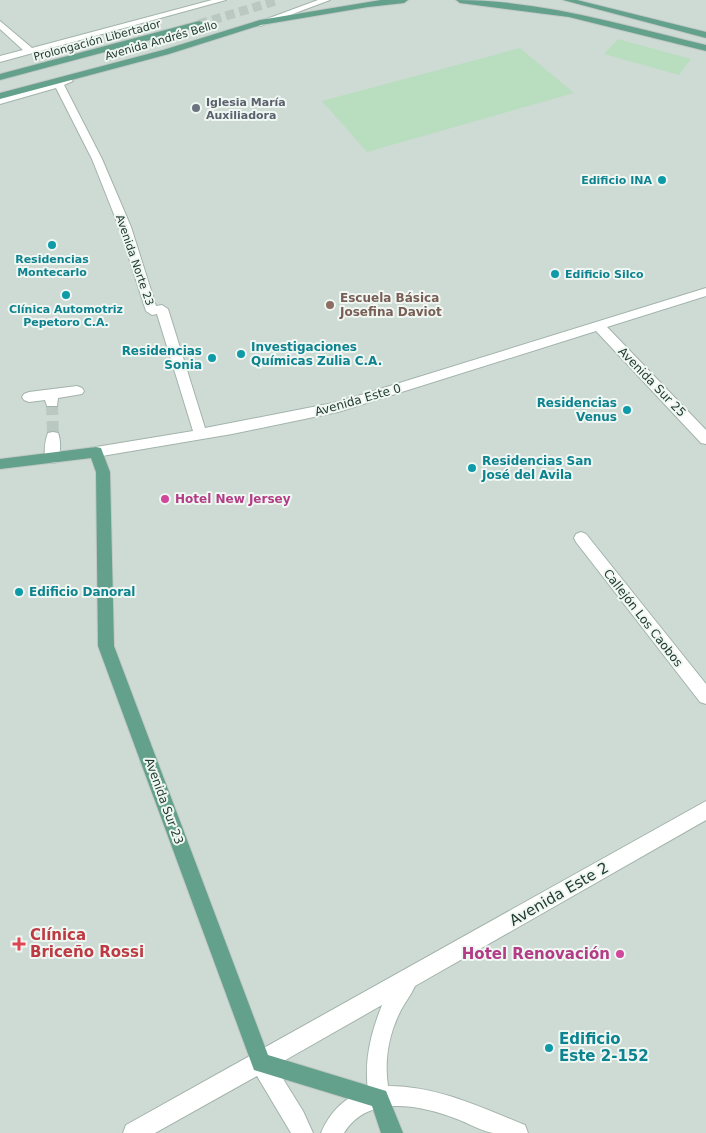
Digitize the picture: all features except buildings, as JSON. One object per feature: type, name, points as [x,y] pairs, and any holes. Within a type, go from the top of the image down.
[{"type":"main road","points":[[260,23],[368,4],[404,0]]},
{"type":"main road","points":[[460,0],[526,6],[569,14],[706,48]]},
{"type":"main road","points":[[567,0],[706,35]]},
{"type":"main road","name":"Avenida Andrés Bello","points":[[0,96],[166,52],[260,23]]},
{"type":"main road","name":"Prolongación Libertador","points":[[0,77],[199,24]]},
{"type":"main road","name":"Avenida Este 0","points":[[0,464],[96,452]]},
{"type":"main road","name":"Avenida Sur 23","points":[[96,452],[103,472],[106,646],[261,1063]]},
{"type":"main road","points":[[261,1063],[379,1098],[392,1133]]},
{"type":"street","name":"Avenida Andrés Bello","points":[[0,59],[222,0]]},
{"type":"street","name":"Avenida Andrés Bello","points":[[260,23],[326,0]]},
{"type":"street","points":[[0,24],[30,52]]},
{"type":"street","points":[[0,101],[166,52]]},
{"type":"street","name":"Avenida Norte 23","points":[[59,84],[97,159],[125,227],[152,311],[162,309],[200,433]]},
{"type":"street","name":"Avenida Este 0","points":[[96,452],[300,416],[338,407],[706,292]]},
{"type":"street","name":"Avenida Sur 25","points":[[598,325],[706,439]]},
{"type":"street","points":[[28,397],[52,399],[77,391]]},
{"type":"street","points":[[52,458],[53,437]]},
{"type":"street","name":"Callejón Los Caobos","points":[[581,538],[706,697]]},
{"type":"street","name":"Avenida Este 2","points":[[134,1133],[706,810]]},
{"type":"street","name":"Avenida Este 2","points":[[379,1098],[376,1064],[385,1024],[393,1000],[411,978]]},
{"type":"street","name":"Avenida Sur 23","points":[[261,1063],[296,1118],[302,1133]]},
{"type":"street","points":[[332,1133],[345,1114],[361,1103],[379,1098],[411,1095],[435,1100],[517,1133]]},
{"type":"shaded area","points":[[0,0],[706,0],[706,1133],[0,1133]]},
{"type":"green space","points":[[618,39],[691,59],[679,75],[604,54]]},
{"type":"green space","points":[[520,48],[574,93],[367,152],[322,101]]},
{"type":"tunnel","points":[[199,24],[279,0]]},
{"type":"tunnel","points":[[52,403],[53,437]]},
{"type":"place","name":"Iglesia María Auxiliadora","points":[[196,108]]},
{"type":"place","name":"Edificio INA","points":[[662,180]]},
{"type":"place","name":"Residencias Montecarlo","points":[[52,245]]},
{"type":"place","name":"Edificio Silco","points":[[555,274]]},
{"type":"place","name":"Clínica Automotriz Pepetoro C.A.","points":[[66,295]]},
{"type":"place","name":"Escuela Básica Josefina Daviot","points":[[330,305]]},
{"type":"place","name":"Investigaciones Químicas Zulia C.A.","points":[[241,354]]},
{"type":"place","name":"Residencias Sonia","points":[[212,358]]},
{"type":"place","name":"Residencias Venus","points":[[627,410]]},
{"type":"place","name":"Residencias San José del Avila","points":[[472,468]]},
{"type":"place","name":"Hotel New Jersey","points":[[165,499]]},
{"type":"place","name":"Edificio Danoral","points":[[19,592]]},
{"type":"place","name":"Clínica Briceño Rossi","points":[[19,944]]},
{"type":"place","name":"Hotel Renovación","points":[[620,954]]},
{"type":"place","name":"Edificio Este 2-152","points":[[549,1048]]}]
